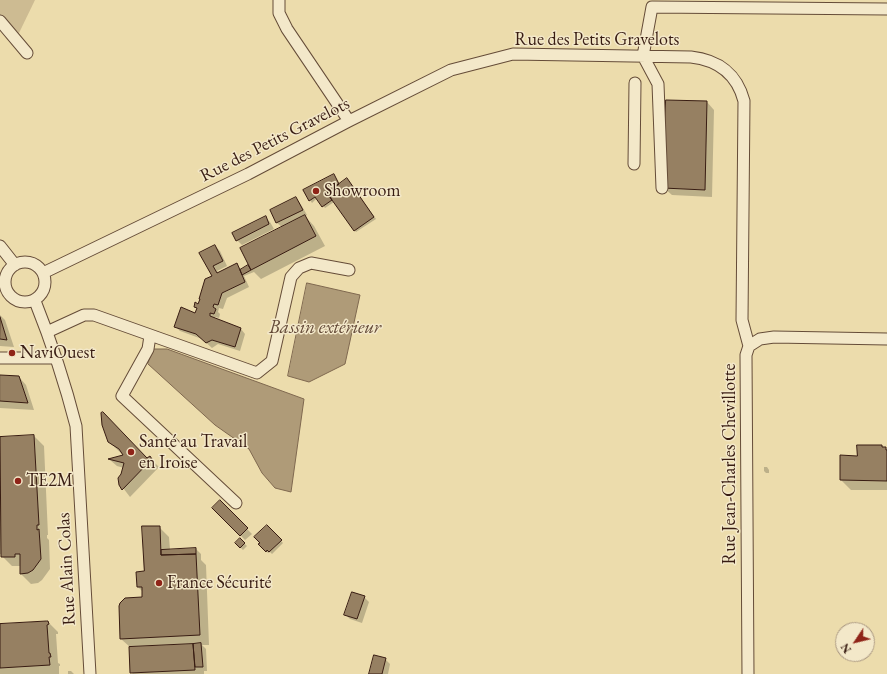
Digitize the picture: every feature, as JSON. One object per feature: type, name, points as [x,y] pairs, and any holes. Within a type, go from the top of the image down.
[{"type":"street","points":[[280,0],[279,13],[287,29],[349,121]]},
{"type":"street","points":[[662,188],[658,84],[643,56],[651,4],[842,4],[887,9]]},
{"type":"street","points":[[0,21],[27,53]]},
{"type":"street","name":"Rue des Petits Gravelots","points":[[43,273],[244,176],[451,70],[513,54],[691,57],[707,60],[724,68],[742,92],[745,106],[742,320],[749,346]]},
{"type":"street","points":[[634,164],[636,83]]},
{"type":"street","points":[[0,246],[15,265]]},
{"type":"street","points":[[28,262],[34,264],[43,273],[46,286],[44,292],[35,300],[28,303],[15,300],[6,289],[6,275],[15,265],[28,262]]},
{"type":"street","points":[[47,332],[84,314],[94,315],[257,373],[272,361],[291,278],[299,268],[311,263],[350,270]]},
{"type":"street","name":"Rue Alain Colas","points":[[35,300],[68,394],[76,426],[90,674]]},
{"type":"street","points":[[150,336],[148,349],[122,396],[236,503]]},
{"type":"street","name":"Rue Jean-Charles Chevillotte","points":[[748,674],[746,355],[749,346],[760,339],[774,336],[887,339]]},
{"type":"street","points":[[0,358],[56,358]]},
{"type":"shaded area","points":[[0,0],[35,0],[19,33],[0,29]]},
{"type":"water","name":"Bassin extérieur","points":[[307,283],[360,295],[345,364],[309,382],[288,376]]},
{"type":"water","points":[[154,349],[167,349],[304,399],[291,492],[275,488],[262,473],[249,449],[215,425],[148,364]]},
{"type":"building","points":[[666,100],[707,101],[705,190],[663,188]]},
{"type":"building","name":"Showroom","points":[[334,174],[339,184],[327,193],[332,200],[322,207],[315,197],[309,201],[303,190]]},
{"type":"building","points":[[347,178],[374,217],[354,231],[327,193]]},
{"type":"building","points":[[296,197],[303,210],[276,223],[270,210]]},
{"type":"building","points":[[305,215],[316,236],[251,270],[240,248]]},
{"type":"building","points":[[266,216],[269,224],[236,241],[232,233]]},
{"type":"building","points":[[215,245],[223,261],[213,266],[217,273],[237,263],[245,282],[222,293],[218,305],[214,304],[213,307],[216,309],[214,314],[210,313],[210,316],[241,328],[235,347],[212,340],[206,343],[196,334],[174,327],[181,307],[195,313],[197,308],[194,307],[195,302],[198,304],[205,279],[212,276],[199,253]]},
{"type":"building","points":[[248,265],[251,270],[242,275],[240,270]]},
{"type":"building","points":[[0,317],[7,340],[0,339]]},
{"type":"building","points":[[0,375],[19,376],[28,403],[0,401]]},
{"type":"building","name":"Santé au Travail en Iroise","points":[[103,412],[147,458],[150,456],[152,459],[122,490],[119,485],[118,478],[121,474],[124,463],[108,459],[123,455],[119,449],[108,442],[102,425],[101,413]]},
{"type":"building","name":"TE2M","points":[[34,435],[39,525],[37,525],[37,530],[39,529],[41,559],[33,570],[28,573],[20,574],[20,554],[15,554],[15,557],[1,557],[0,437]]},
{"type":"building","points":[[857,445],[882,445],[882,447],[886,447],[887,481],[840,480],[840,455],[857,456]]},
{"type":"building","points":[[220,500],[248,528],[240,536],[212,508]]},
{"type":"building","points":[[267,525],[282,540],[269,552],[267,550],[266,552],[258,544],[260,543],[254,537]]},
{"type":"building","points":[[142,526],[160,526],[161,555],[196,554],[200,635],[120,639],[120,603],[125,598],[142,597],[142,587],[137,587],[136,572],[144,571]]},
{"type":"building","points":[[240,538],[245,543],[240,548],[235,543]]},
{"type":"building","points":[[196,548],[196,554],[161,555],[161,550]]},
{"type":"building","points":[[352,592],[365,596],[357,619],[344,615]]},
{"type":"building","points":[[48,621],[49,653],[51,657],[49,657],[50,665],[0,668],[0,624]]},
{"type":"building","points":[[201,643],[203,667],[195,667],[193,644]]},
{"type":"building","points":[[193,644],[195,670],[130,673],[129,647]]},
{"type":"building","points":[[374,655],[386,658],[382,674],[369,674]]},
{"type":"place","name":"Showroom","points":[[316,191]]},
{"type":"place","name":"NaviOuest","points":[[12,353]]},
{"type":"place","name":"Santé au Travail en Iroise","points":[[131,452]]},
{"type":"place","name":"TE2M","points":[[18,481]]},
{"type":"place","name":"France Sécurité","points":[[159,583]]}]
